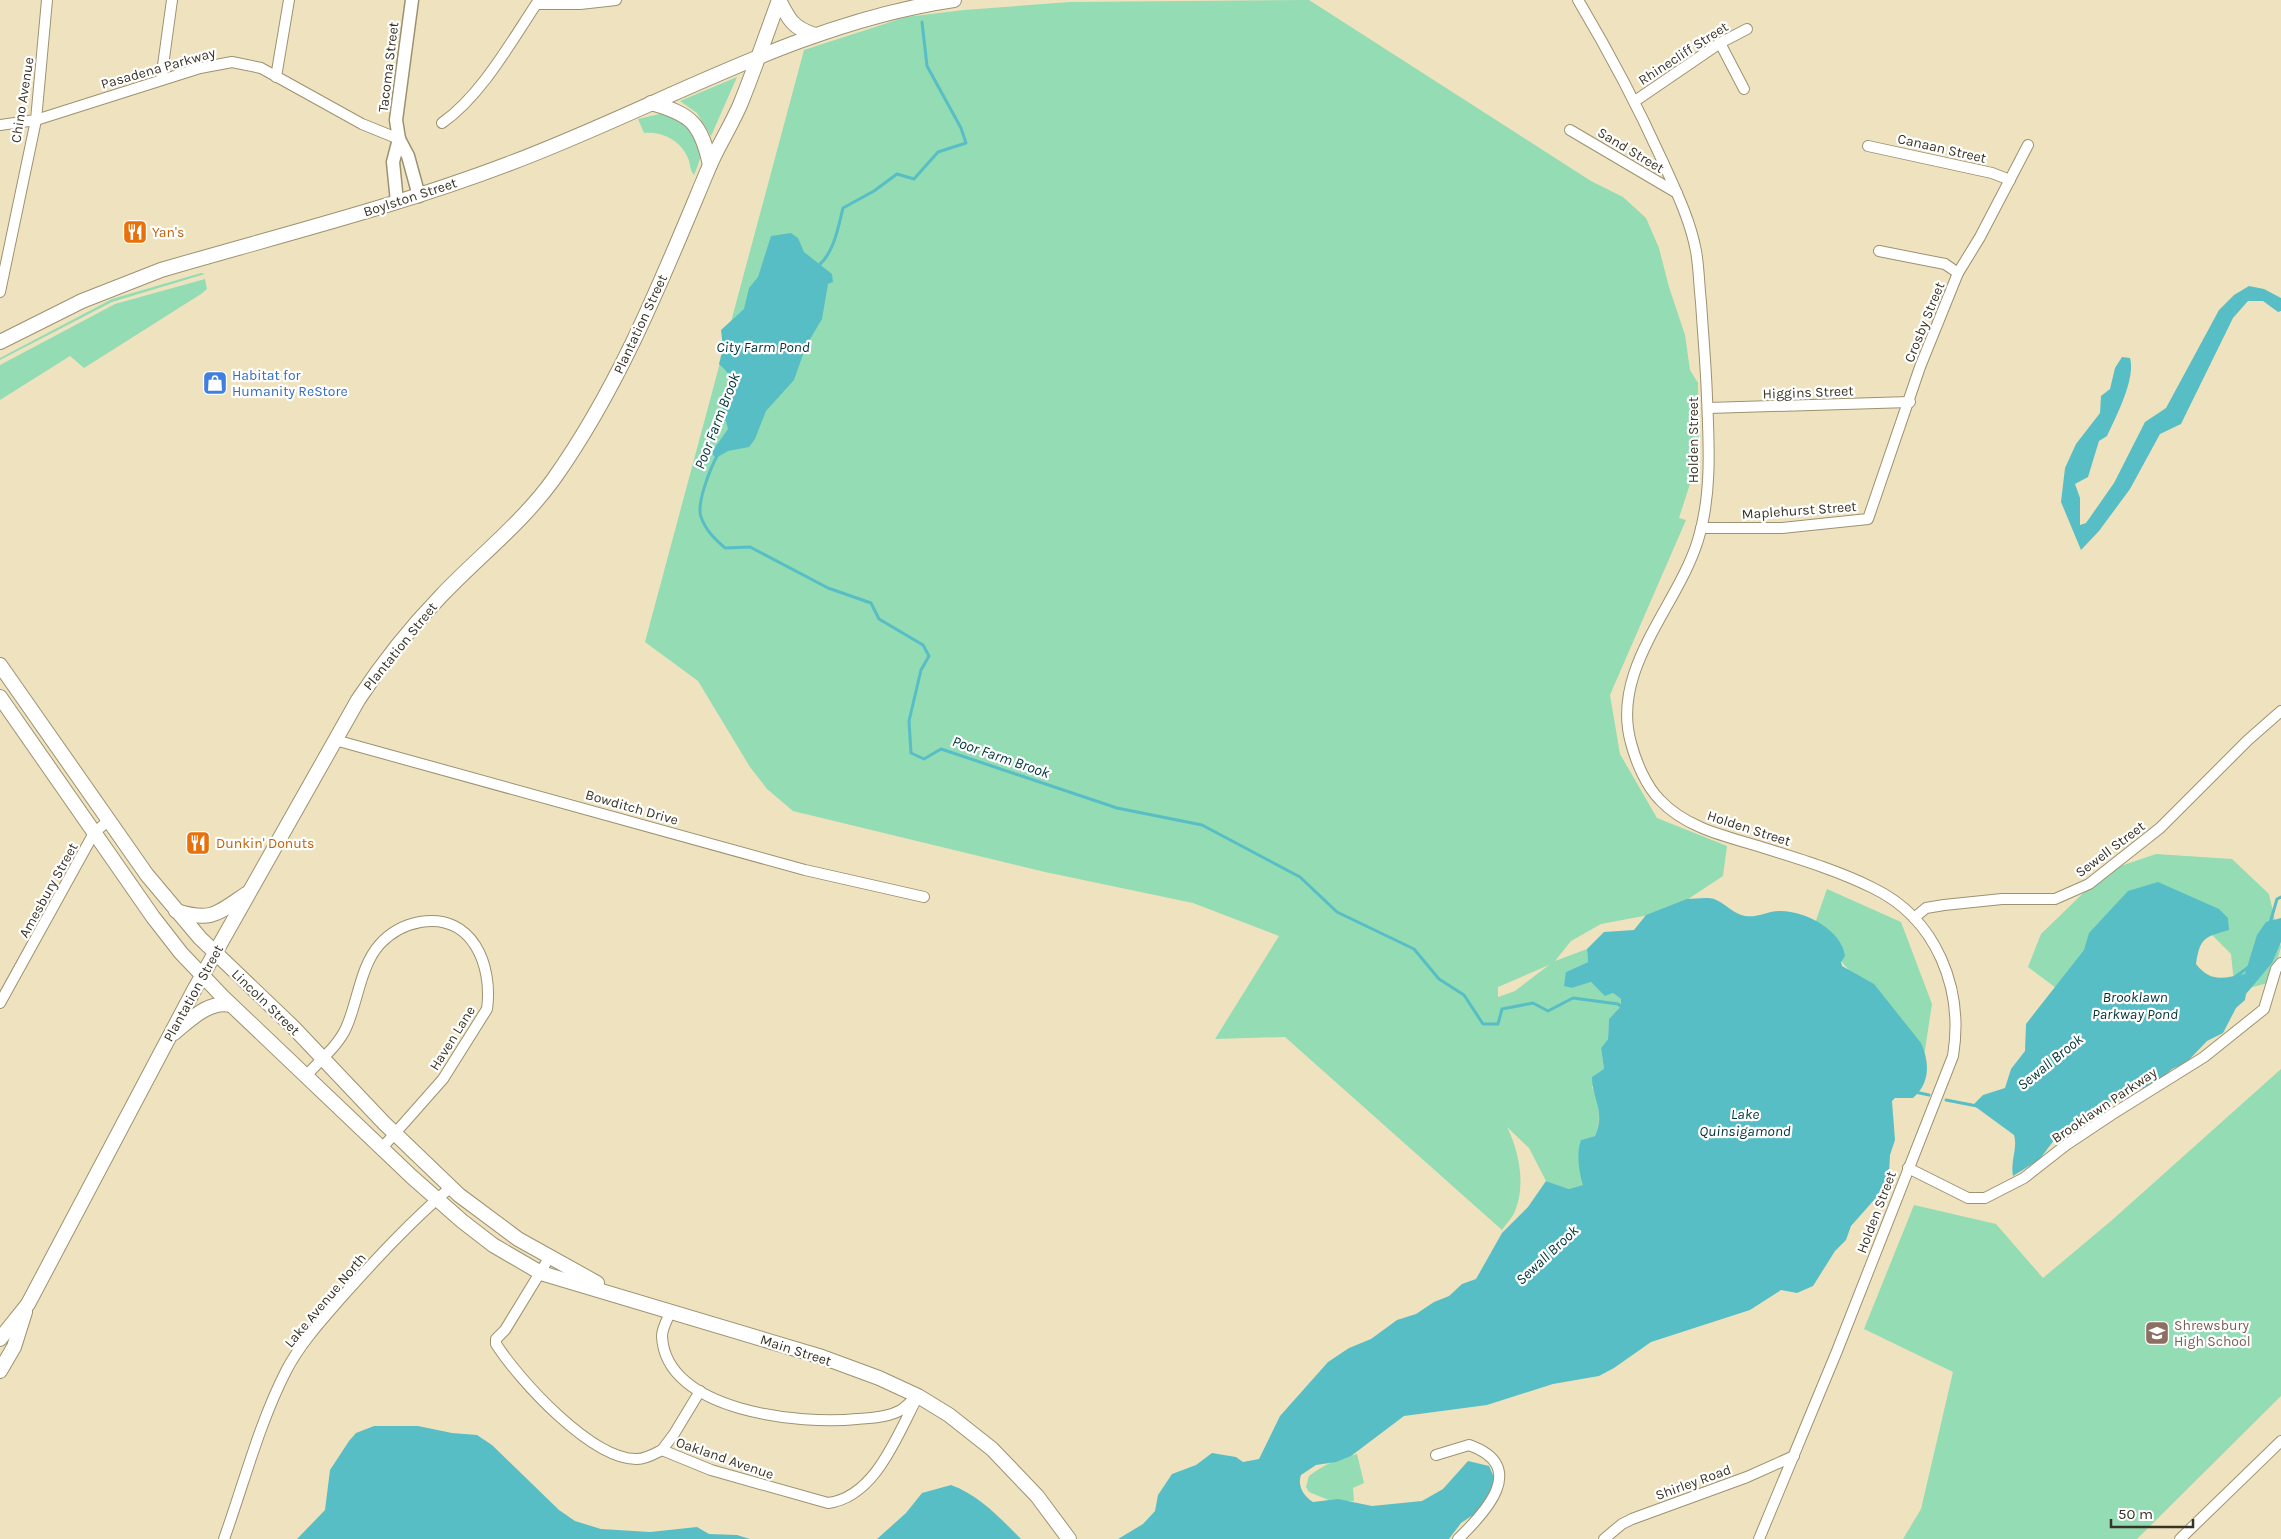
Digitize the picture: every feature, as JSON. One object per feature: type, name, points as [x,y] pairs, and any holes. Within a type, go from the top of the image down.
[{"type":"main road","points":[[779,0],[793,25],[801,31],[815,35]]},
{"type":"main road","name":"Plantation Street","points":[[0,1371],[14,1348],[28,1304],[169,1036],[335,740],[379,668],[441,596],[516,524],[568,458],[603,400],[629,348],[710,164],[739,106],[779,0]]},
{"type":"main road","name":"Boylston Street","points":[[0,342],[82,301],[161,270],[419,196],[510,164],[758,57],[815,35],[890,13],[954,0]]},
{"type":"main road","points":[[651,103],[673,109],[691,119],[701,133],[710,164]]},
{"type":"main road","name":"Lincoln Street","points":[[0,665],[176,912],[215,953],[323,1058],[394,1134],[451,1187],[489,1218]]},
{"type":"main road","points":[[2,700],[19,692]]},
{"type":"main road","name":"Lincoln Street","points":[[2,700],[153,917],[202,977],[437,1199],[484,1237]]},
{"type":"main road","points":[[176,912],[195,917],[216,914],[250,890]]},
{"type":"main road","points":[[169,1036],[215,1004],[231,1005]]},
{"type":"main road","name":"Main Street","points":[[489,1218],[549,1258],[629,1298]]},
{"type":"main road","name":"Main Street","points":[[484,1237],[541,1273],[822,1357],[879,1378],[918,1396],[949,1415],[992,1448],[1037,1496],[1069,1539]]},
{"type":"main road","name":"Plantation Street","points":[[0,1339],[28,1304]]},
{"type":"street","name":"Chino Avenue","points":[[0,292],[5,243],[36,120],[47,0]]},
{"type":"street","points":[[161,80],[172,0]]},
{"type":"street","points":[[276,77],[288,0]]},
{"type":"street","name":"Tacoma Street","points":[[412,0],[396,120],[399,139],[408,156],[419,196]]},
{"type":"street","points":[[442,123],[454,114],[478,87],[538,2],[580,4],[616,0]]},
{"type":"street","name":"Holden Street","points":[[1578,0],[1634,101],[1677,193],[1696,248],[1698,264],[1708,408],[1708,469],[1701,528],[1693,557],[1680,585],[1644,650],[1628,696],[1631,742],[1648,783],[1660,801],[1687,821],[1717,834],[1784,854],[1875,889],[1914,918],[1934,944],[1950,979],[1953,992],[1955,1042],[1953,1056],[1794,1456],[1758,1539]]},
{"type":"street","name":"Rhinecliff Street","points":[[1634,101],[1686,68],[1720,42],[1747,29]]},
{"type":"street","points":[[1720,42],[1744,89]]},
{"type":"street","name":"Pasadena Parkway","points":[[0,125],[36,120],[211,65],[232,62],[252,65],[362,124],[399,139]]},
{"type":"street","name":"Sand Street","points":[[1570,130],[1677,193]]},
{"type":"street","name":"Tacoma Street","points":[[397,202],[393,162],[399,139]]},
{"type":"street","name":"Crosby Street","points":[[1868,520],[1910,402],[1920,367],[1958,273],[2028,145]]},
{"type":"street","name":"Canaan Street","points":[[1868,146],[1978,170],[2010,180]]},
{"type":"street","points":[[1879,251],[1945,264],[1958,273]]},
{"type":"street","name":"Higgins Street","points":[[1708,408],[1910,402]]},
{"type":"street","name":"Maplehurst Street","points":[[1701,528],[1782,528],[1868,520]]},
{"type":"street","name":"Sewell Street","points":[[1914,918],[1926,908],[1944,905],[2002,900],[2055,899],[2072,893],[2097,878],[2160,828],[2248,740],[2281,711]]},
{"type":"street","name":"Bowditch Drive","points":[[335,740],[805,870],[924,897]]},
{"type":"street","name":"Amesbury Street","points":[[0,1003],[94,833],[109,820]]},
{"type":"street","name":"Haven Lane","points":[[306,1075],[345,1031],[372,955],[389,935],[400,928],[425,921],[438,921],[452,925],[464,932],[481,955],[486,968],[488,981],[487,1009],[443,1079],[382,1148]]},
{"type":"street","name":"Brooklawn Parkway","points":[[1908,1168],[1968,1198],[1984,1198],[2024,1178],[2066,1145],[2204,1057],[2264,1009],[2276,970],[2281,964]]},
{"type":"street","points":[[0,982],[6,992]]},
{"type":"street","name":"Lake Avenue North","points":[[224,1539],[273,1400],[286,1370],[300,1349],[362,1275],[451,1187]]},
{"type":"street","name":"Oakland Avenue","points":[[549,1258],[505,1330],[496,1339],[496,1344],[507,1360],[551,1408],[604,1450],[636,1459],[647,1458],[662,1450],[738,1478],[828,1503],[842,1501],[868,1481],[878,1468],[918,1396]]},
{"type":"street","points":[[671,1311],[662,1333],[665,1348],[681,1376],[700,1391],[739,1409],[776,1417],[812,1421],[847,1420],[891,1414],[901,1410],[918,1396]]},
{"type":"street","points":[[0,1339],[14,1348]]},
{"type":"street","points":[[662,1450],[700,1391]]},
{"type":"street","points":[[2180,1539],[2281,1441]]},
{"type":"street","points":[[1436,1455],[1469,1446],[1488,1455],[1499,1472],[1498,1488],[1492,1503],[1458,1539]]},
{"type":"street","name":"Shirley Road","points":[[1604,1539],[1622,1524],[1632,1519],[1747,1477],[1794,1456]]},
{"type":"green space","points":[[1309,0],[1591,181],[1623,197],[1646,218],[1659,248],[1669,287],[1685,335],[1690,370],[1698,383],[1699,456],[1679,518],[1686,520],[1610,695],[1620,754],[1657,818],[1727,846],[1723,876],[1670,911],[1601,924],[1571,941],[1555,961],[1587,949],[1588,962],[1566,972],[1572,988],[1591,982],[1605,995],[1613,993],[1621,999],[1621,1006],[1609,1019],[1608,1039],[1601,1048],[1604,1069],[1592,1087],[1598,1105],[1597,1130],[1595,1136],[1581,1140],[1584,1185],[1569,1189],[1546,1181],[1529,1148],[1507,1127],[1518,1157],[1520,1190],[1514,1213],[1502,1230],[1285,1037],[1215,1039],[1279,936],[1193,903],[1045,872],[793,811],[767,789],[750,767],[698,681],[645,642],[804,50],[906,17],[964,10],[1070,2]],"holes":[[[1549,965],[1515,991],[1498,997],[1498,987]]]},
{"type":"green space","points":[[737,77],[711,136],[697,113],[680,101]]},
{"type":"green space","points":[[664,113],[683,121],[697,137],[701,154],[694,175],[684,150],[680,145],[663,135],[644,133],[638,119]]},
{"type":"green space","points":[[201,273],[205,274],[112,302],[0,360],[0,358],[112,299]]},
{"type":"green space","points":[[205,279],[207,289],[201,294],[84,368],[70,356],[0,400],[0,365],[115,304]]},
{"type":"green space","points":[[2156,854],[2232,859],[2269,894],[2281,947],[2271,982],[2235,992],[2231,954],[2209,932],[2064,994],[2028,967],[2041,934],[2106,871]]},
{"type":"green space","points":[[1827,889],[1901,922],[1932,1004],[1924,1056],[1813,929]]},
{"type":"green space","name":"Shrewsbury High School","points":[[2281,1069],[2281,1396],[2137,1539],[1903,1539],[1921,1509],[1953,1372],[1864,1329],[1914,1205],[1996,1224],[2043,1278],[2111,1221]]},
{"type":"green space","points":[[1357,1454],[1364,1483],[1353,1488],[1354,1501],[1331,1501],[1309,1492],[1306,1487],[1309,1476],[1332,1462]]},
{"type":"water","name":"City Farm Pond","points":[[791,233],[798,238],[804,252],[832,274],[833,282],[828,284],[822,319],[806,346],[794,380],[766,411],[755,439],[749,447],[728,451],[716,458],[711,453],[728,429],[723,406],[731,382],[726,371],[719,364],[723,348],[721,330],[744,309],[749,288],[758,277],[771,236]]},
{"type":"water","points":[[2249,286],[2264,289],[2281,298],[2281,311],[2278,312],[2263,301],[2248,301],[2233,318],[2181,424],[2160,434],[2130,489],[2099,531],[2081,550],[2061,502],[2065,468],[2076,444],[2100,413],[2101,396],[2110,389],[2115,368],[2122,357],[2130,358],[2131,366],[2124,397],[2107,436],[2099,441],[2088,477],[2075,484],[2080,498],[2080,525],[2086,523],[2114,483],[2145,422],[2166,408],[2219,310],[2234,295]]},
{"type":"water","name":"Brooklawn Parkway Pond","points":[[2158,882],[2219,909],[2228,918],[2229,930],[2209,937],[2199,948],[2196,964],[2207,974],[2212,977],[2224,978],[2245,974],[2257,935],[2266,922],[2281,918],[2281,942],[2272,963],[2246,994],[2245,1000],[2236,1008],[2223,1033],[2207,1041],[2186,1063],[2172,1069],[2155,1085],[2132,1091],[2121,1100],[2112,1101],[2101,1111],[2096,1112],[2084,1126],[2058,1135],[2039,1160],[2013,1176],[2014,1135],[1973,1105],[1983,1095],[2005,1088],[2011,1069],[2025,1051],[2026,1024],[2084,950],[2089,933],[2128,891]]},
{"type":"water","name":"Lake Quinsigamond","points":[[1687,899],[1714,899],[1745,916],[1779,911],[1799,914],[1820,923],[1837,938],[1842,947],[1845,956],[1841,962],[1842,966],[1874,984],[1921,1043],[1924,1050],[1927,1072],[1923,1086],[1913,1098],[1895,1098],[1892,1101],[1895,1140],[1890,1155],[1889,1174],[1882,1191],[1851,1226],[1846,1240],[1835,1251],[1813,1286],[1797,1293],[1781,1290],[1750,1310],[1651,1342],[1614,1368],[1599,1376],[1553,1384],[1487,1405],[1404,1416],[1351,1456],[1336,1462],[1316,1465],[1301,1475],[1300,1483],[1302,1490],[1313,1502],[1338,1499],[1372,1506],[1422,1501],[1443,1489],[1468,1461],[1489,1466],[1494,1477],[1493,1495],[1476,1513],[1461,1523],[1449,1539],[1118,1539],[1143,1524],[1155,1511],[1158,1495],[1172,1474],[1196,1465],[1212,1453],[1236,1457],[1243,1462],[1259,1459],[1280,1416],[1328,1362],[1349,1348],[1371,1339],[1397,1320],[1416,1314],[1434,1302],[1449,1296],[1462,1284],[1476,1279],[1502,1233],[1528,1207],[1546,1181],[1569,1189],[1583,1185],[1580,1174],[1579,1145],[1581,1140],[1595,1136],[1599,1119],[1592,1077],[1604,1069],[1601,1048],[1608,1039],[1609,1019],[1621,1006],[1621,999],[1613,993],[1605,996],[1591,982],[1572,988],[1564,986],[1566,972],[1588,962],[1587,949],[1604,932],[1634,930],[1646,915]]},
{"type":"water","points":[[374,1426],[418,1426],[452,1433],[477,1435],[492,1445],[559,1510],[575,1521],[601,1529],[650,1532],[697,1527],[709,1534],[737,1535],[750,1539],[297,1539],[325,1510],[330,1470],[349,1441],[356,1433]]},
{"type":"water","points":[[951,1485],[980,1501],[1021,1539],[877,1539],[906,1513],[922,1493]]},
{"type":"waterway","name":"Poor Farm Brook","points":[[818,266],[832,247],[843,208],[874,191],[897,174],[914,179],[938,152],[966,143],[961,128],[927,66],[922,22]]},
{"type":"waterway","name":"Poor Farm Brook","points":[[718,454],[705,485],[700,511],[705,526],[721,545],[725,548],[750,547],[828,588],[871,603],[879,619],[923,645],[929,656],[921,670],[909,721],[911,753],[924,759],[941,749],[1117,808],[1202,825],[1300,877],[1337,912],[1414,949],[1439,979],[1464,995],[1483,1024],[1498,1024],[1502,1009],[1533,1003],[1548,1011],[1573,998],[1618,1004],[1623,1008]]},
{"type":"waterway","name":"Sewall Brook","points":[[2270,923],[2277,899],[2281,897]]},
{"type":"waterway","name":"Sewall Brook","points":[[2235,977],[2250,966]]},
{"type":"waterway","name":"Sewall Brook","points":[[1915,1092],[1929,1095]]},
{"type":"waterway","name":"Sewall Brook","points":[[1946,1100],[1977,1106]]},
{"type":"place","name":"Yan's","points":[[135,232]]},
{"type":"place","name":"Habitat for Humanity ReStore","points":[[215,383]]},
{"type":"place","name":"Dunkin' Donuts","points":[[198,843]]},
{"type":"place","name":"Shrewsbury High School","points":[[2157,1333]]}]
